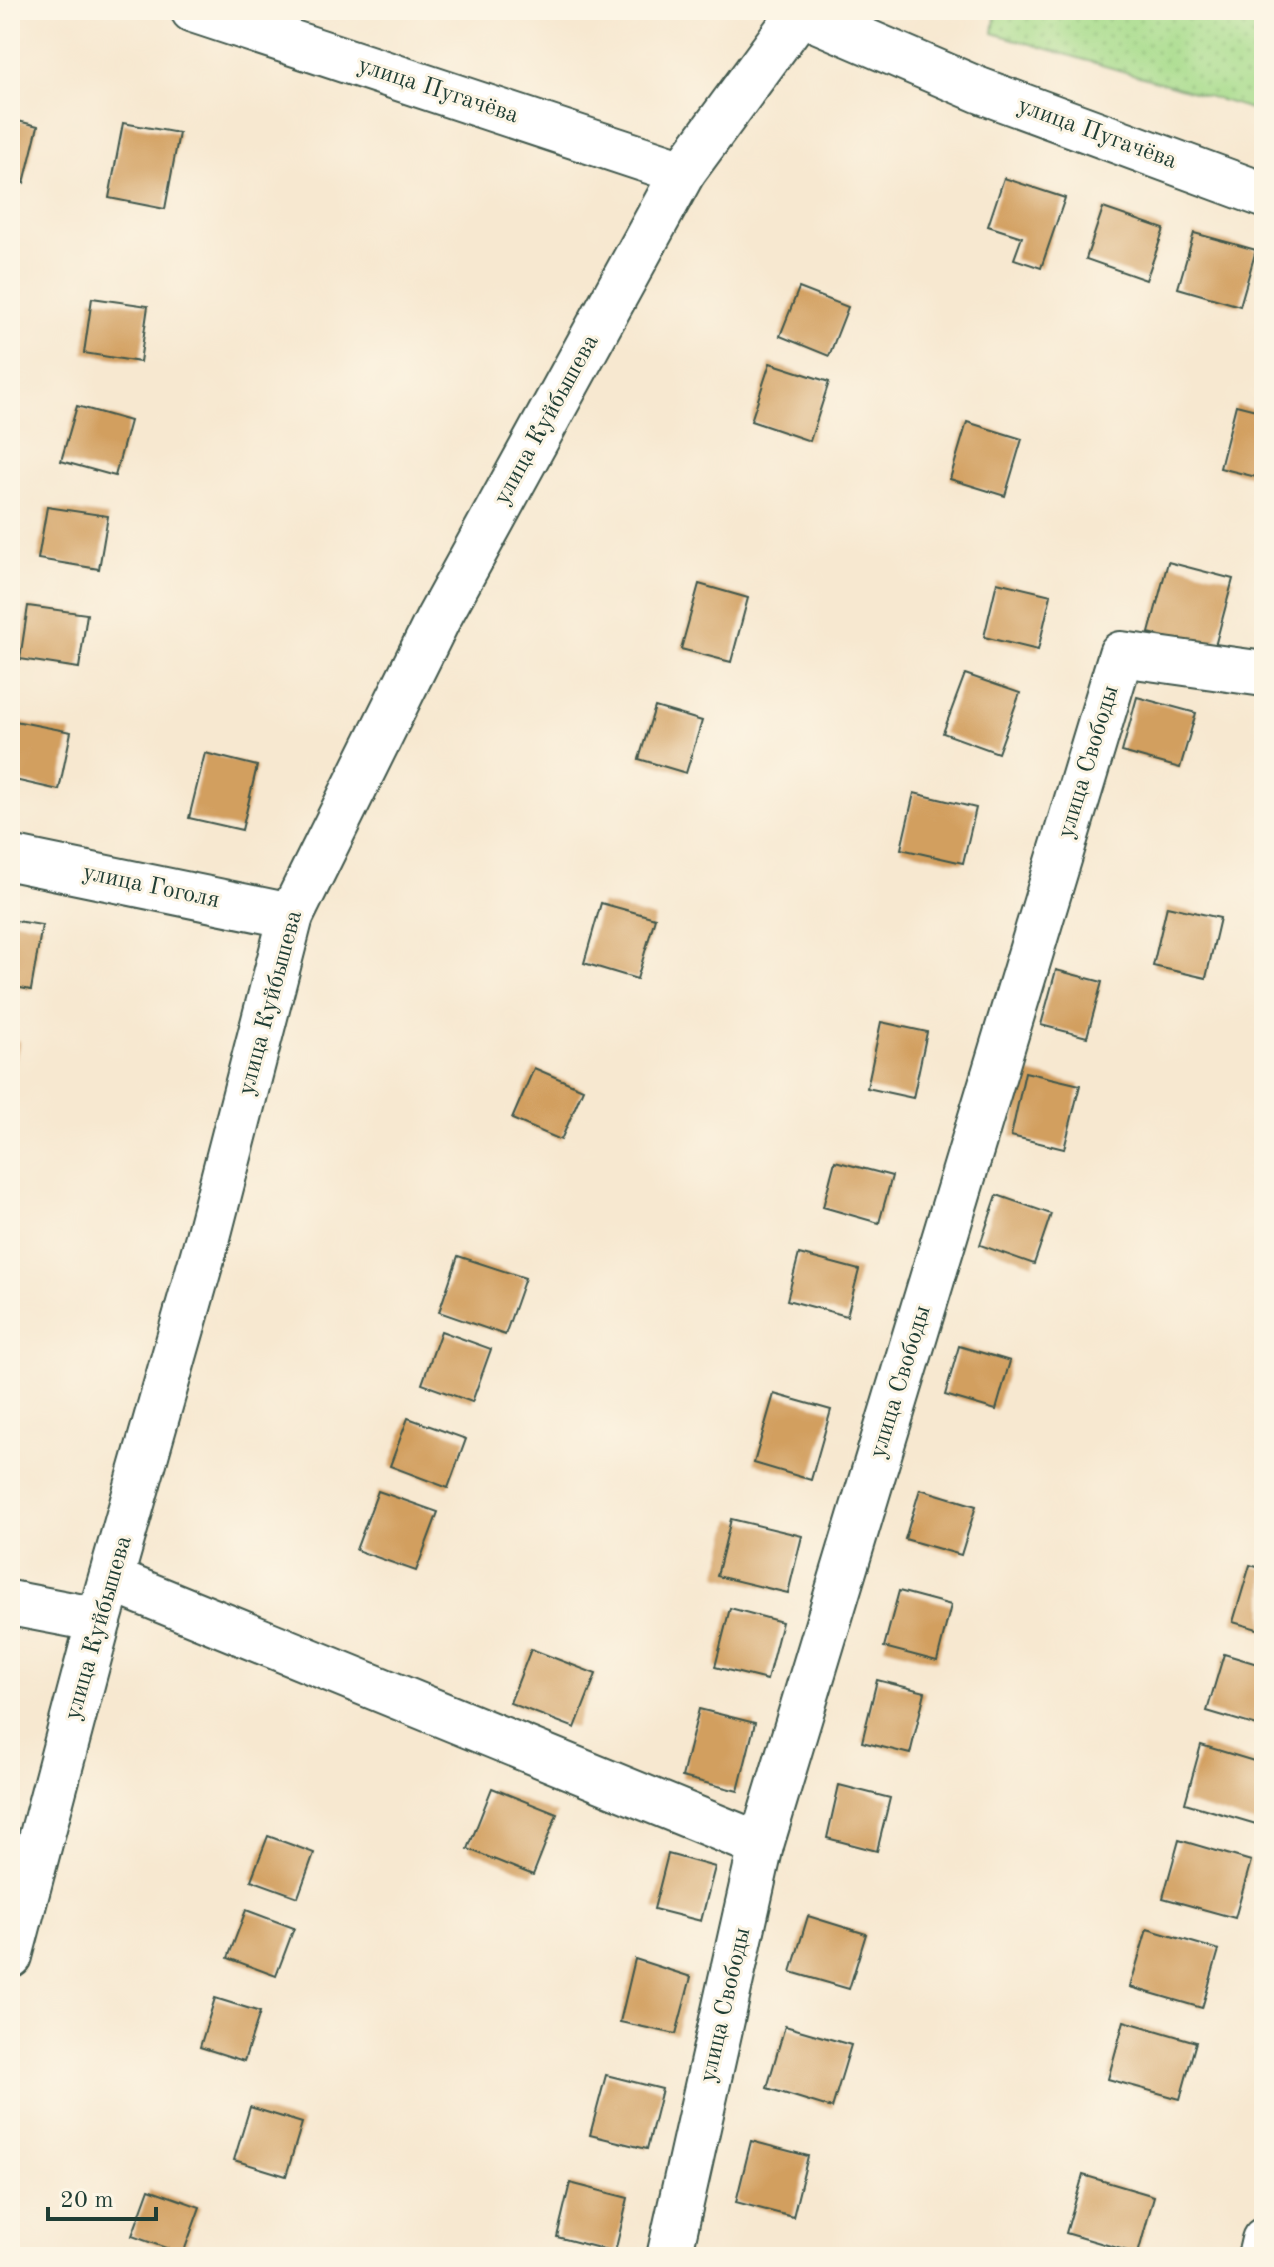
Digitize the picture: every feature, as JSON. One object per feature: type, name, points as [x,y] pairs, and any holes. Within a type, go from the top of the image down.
[{"type":"street","name":"улица Пугачёва","points":[[193,10],[683,172]]},
{"type":"street","name":"улица Пугачёва","points":[[801,11],[979,90],[1264,195]]},
{"type":"street","name":"улица Куйбышева","points":[[10,1956],[208,1237],[291,916],[438,619],[683,172],[801,11]]},
{"type":"street","name":"улица Свободы","points":[[669,2257],[761,1845],[1121,654],[1264,674]]},
{"type":"street","name":"улица Гоголя","points":[[10,858],[291,916]]},
{"type":"street","points":[[10,1603],[106,1600],[761,1845]]},
{"type":"street","points":[[1260,2257],[1264,2240]]},
{"type":"green space","points":[[996,10],[1264,10],[1264,113],[993,33]]},
{"type":"building","points":[[10,119],[38,126],[24,183],[10,180]]},
{"type":"building","points":[[123,123],[179,133],[165,209],[109,198]]},
{"type":"building","points":[[1004,178],[1065,198],[1041,268],[1014,259],[1022,237],[988,226]]},
{"type":"building","points":[[1103,208],[1164,229],[1146,280],[1086,259]]},
{"type":"building","points":[[1194,233],[1256,250],[1240,306],[1178,288]]},
{"type":"building","points":[[799,288],[848,307],[829,356],[780,336]]},
{"type":"building","points":[[92,298],[148,306],[140,362],[84,353]]},
{"type":"building","points":[[770,363],[829,382],[810,441],[751,421]]},
{"type":"building","points":[[1236,405],[1264,412],[1264,479],[1220,468]]},
{"type":"building","points":[[77,406],[130,421],[115,476],[61,461]]},
{"type":"building","points":[[967,422],[1022,439],[1005,496],[950,479]]},
{"type":"building","points":[[47,507],[108,516],[99,569],[38,559]]},
{"type":"building","points":[[1168,562],[1233,579],[1214,650],[1149,633]]},
{"type":"building","points":[[997,582],[1051,595],[1038,650],[984,637]]},
{"type":"building","points":[[699,584],[748,598],[731,662],[681,649]]},
{"type":"building","points":[[28,606],[87,614],[79,668],[20,659]]},
{"type":"building","points":[[965,674],[1020,693],[998,753],[943,733]]},
{"type":"building","points":[[1137,697],[1196,713],[1180,768],[1122,752]]},
{"type":"building","points":[[655,707],[702,721],[686,773],[639,759]]},
{"type":"building","points":[[15,721],[71,732],[59,790],[10,779],[10,748]]},
{"type":"building","points":[[205,753],[257,766],[242,830],[189,818]]},
{"type":"building","points":[[914,793],[976,808],[963,863],[901,849]]},
{"type":"building","points":[[601,903],[655,918],[637,979],[584,963]]},
{"type":"building","points":[[1167,906],[1220,918],[1206,978],[1153,966]]},
{"type":"building","points":[[10,920],[42,925],[31,990],[10,986]]},
{"type":"building","points":[[1056,970],[1102,982],[1087,1037],[1041,1025]]},
{"type":"building","points":[[881,1022],[927,1032],[913,1098],[867,1088]]},
{"type":"building","points":[[10,1039],[20,1041],[11,1080],[10,1080]]},
{"type":"building","points":[[534,1068],[583,1089],[561,1140],[512,1119]]},
{"type":"building","points":[[1025,1072],[1080,1085],[1064,1149],[1011,1136]]},
{"type":"building","points":[[835,1161],[892,1176],[879,1223],[823,1207]]},
{"type":"building","points":[[997,1195],[1051,1214],[1034,1264],[980,1245]]},
{"type":"building","points":[[799,1254],[859,1270],[847,1316],[787,1300]]},
{"type":"building","points":[[458,1256],[525,1278],[505,1335],[439,1312]]},
{"type":"building","points":[[441,1331],[491,1349],[472,1402],[422,1384]]},
{"type":"building","points":[[959,1346],[1010,1361],[996,1410],[945,1395]]},
{"type":"building","points":[[774,1394],[831,1410],[811,1480],[754,1463]]},
{"type":"building","points":[[408,1418],[466,1439],[448,1488],[390,1466]]},
{"type":"building","points":[[920,1489],[976,1506],[961,1555],[905,1539]]},
{"type":"building","points":[[378,1491],[438,1512],[416,1571],[356,1550]]},
{"type":"building","points":[[731,1519],[802,1536],[788,1593],[717,1576]]},
{"type":"building","points":[[1250,1565],[1264,1569],[1264,1631],[1233,1622]]},
{"type":"building","points":[[899,1591],[951,1605],[937,1661],[884,1647]]},
{"type":"building","points":[[730,1608],[782,1622],[767,1680],[715,1667]]},
{"type":"building","points":[[531,1649],[596,1674],[575,1728],[510,1703]]},
{"type":"building","points":[[1224,1654],[1264,1666],[1264,1728],[1207,1711]]},
{"type":"building","points":[[877,1680],[925,1692],[910,1754],[862,1742]]},
{"type":"building","points":[[699,1709],[755,1723],[738,1791],[682,1777]]},
{"type":"building","points":[[1201,1745],[1264,1764],[1264,1798],[1256,1824],[1185,1803]]},
{"type":"building","points":[[839,1785],[890,1798],[877,1851],[827,1838]]},
{"type":"building","points":[[492,1788],[557,1814],[533,1875],[468,1849]]},
{"type":"building","points":[[268,1836],[314,1853],[298,1897],[251,1880]]},
{"type":"building","points":[[1179,1840],[1251,1861],[1235,1918],[1163,1898]]},
{"type":"building","points":[[668,1854],[715,1867],[701,1921],[654,1909]]},
{"type":"building","points":[[246,1910],[294,1928],[276,1976],[228,1958]]},
{"type":"building","points":[[808,1916],[866,1934],[849,1989],[791,1972]]},
{"type":"building","points":[[1147,1929],[1219,1950],[1202,2008],[1130,1987]]},
{"type":"building","points":[[635,1959],[691,1977],[676,2034],[620,2022]]},
{"type":"building","points":[[215,1998],[260,2012],[244,2061],[200,2047]]},
{"type":"building","points":[[1124,2021],[1196,2042],[1180,2099],[1108,2079]]},
{"type":"building","points":[[785,2026],[851,2045],[832,2108],[767,2088]]},
{"type":"building","points":[[606,2075],[662,2089],[647,2149],[590,2135]]},
{"type":"building","points":[[250,2107],[302,2123],[286,2176],[234,2160]]},
{"type":"building","points":[[751,2141],[808,2156],[793,2217],[736,2202]]},
{"type":"building","points":[[1083,2175],[1154,2196],[1138,2254],[1066,2233]]},
{"type":"building","points":[[570,2183],[628,2198],[615,2252],[557,2237]]},
{"type":"building","points":[[149,2189],[200,2207],[183,2254],[132,2236]]}]
